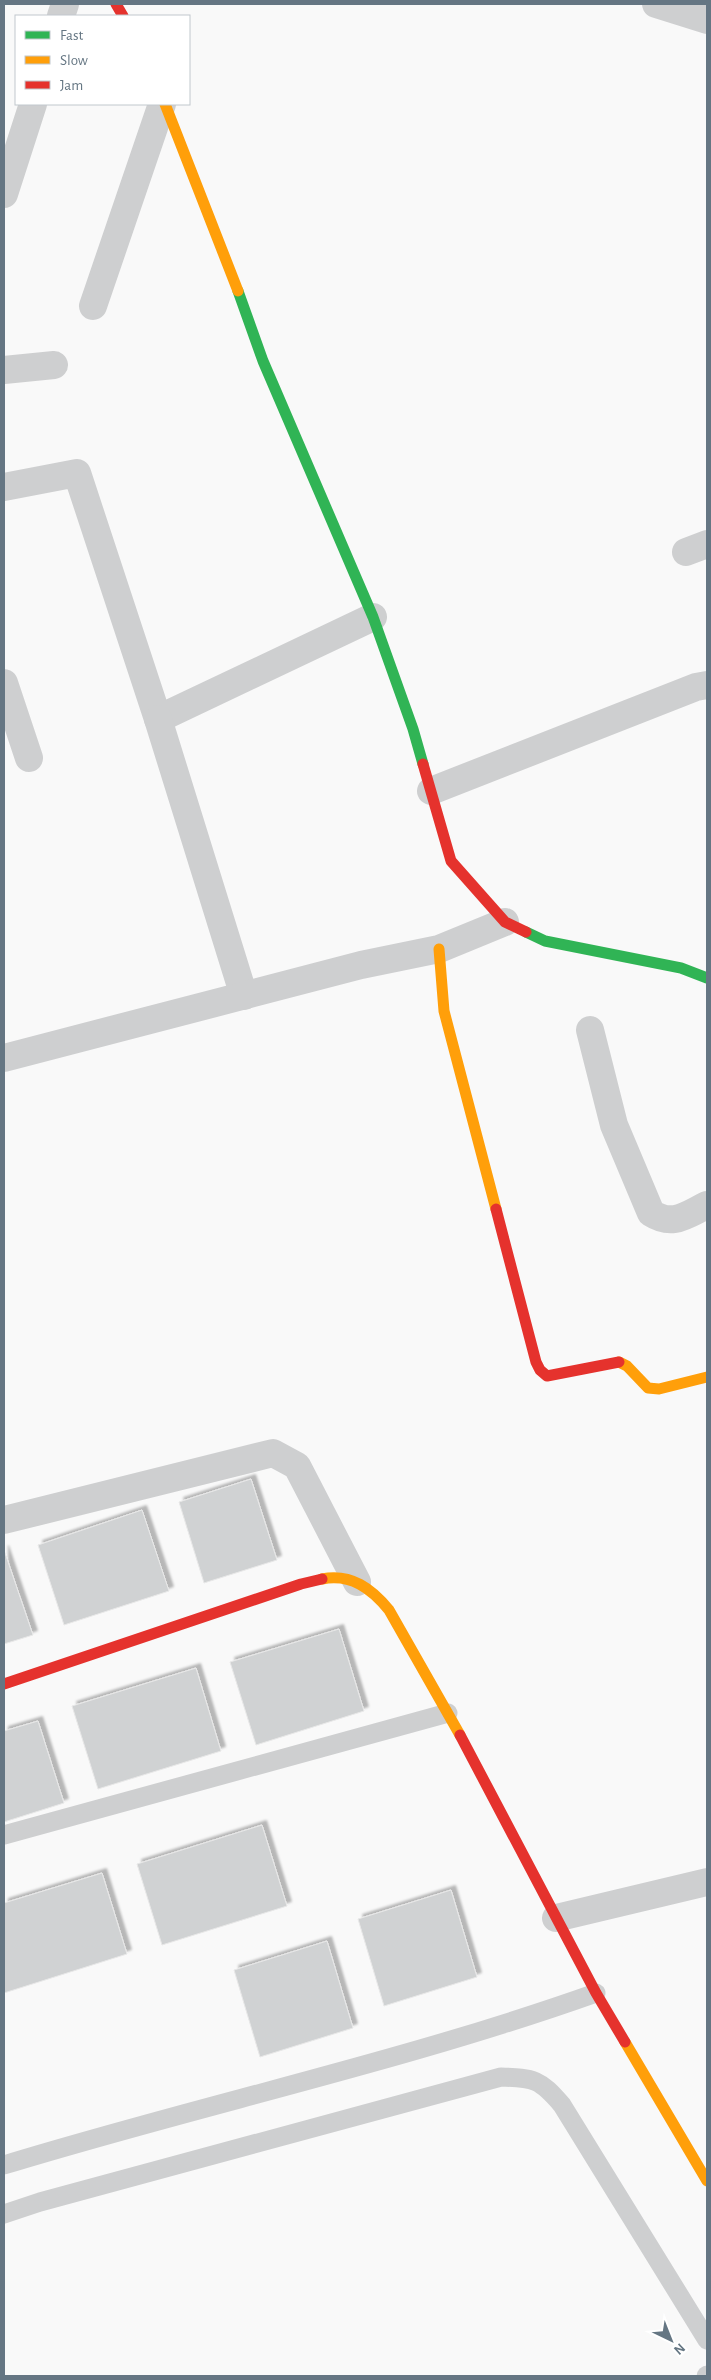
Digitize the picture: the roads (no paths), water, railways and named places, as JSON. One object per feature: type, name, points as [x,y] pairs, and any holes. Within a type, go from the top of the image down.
[{"type":"street","points":[[116,4],[122,15]]},
{"type":"street","points":[[656,4],[707,20]]},
{"type":"street","points":[[4,194],[33,105]]},
{"type":"street","points":[[93,306],[164,105]]},
{"type":"street","points":[[164,105],[232,276],[263,361],[373,617],[413,729],[451,861],[505,922],[546,941],[681,968],[707,978]]},
{"type":"street","points":[[4,370],[54,366]]},
{"type":"street","points":[[4,487],[77,473],[158,719],[244,996]]},
{"type":"street","points":[[158,719],[373,617]]},
{"type":"street","points":[[4,683],[29,758]]},
{"type":"street","points":[[431,791],[707,684]]},
{"type":"street","points":[[4,1058],[361,965],[439,949],[505,922]]},
{"type":"street","points":[[439,949],[444,1011],[536,1362],[540,1370],[547,1376],[557,1375],[619,1362],[627,1366],[648,1388],[659,1389],[707,1377]]},
{"type":"street","points":[[590,1030],[614,1125],[651,1213],[662,1221],[675,1220],[707,1205]]},
{"type":"street","points":[[4,1520],[273,1452],[297,1466],[358,1582]]},
{"type":"street","points":[[4,1684],[301,1584],[333,1577],[358,1582],[375,1593],[389,1610],[448,1713],[596,1993],[707,2181]]},
{"type":"street","points":[[556,1918],[707,1882]]},
{"type":"lane","points":[[4,1835],[448,1713]]},
{"type":"lane","points":[[4,2165],[115,2131],[467,2037],[596,1993]]},
{"type":"lane","points":[[4,2214],[40,2202],[501,2077],[528,2078],[547,2087],[562,2105],[707,2340]]}]
